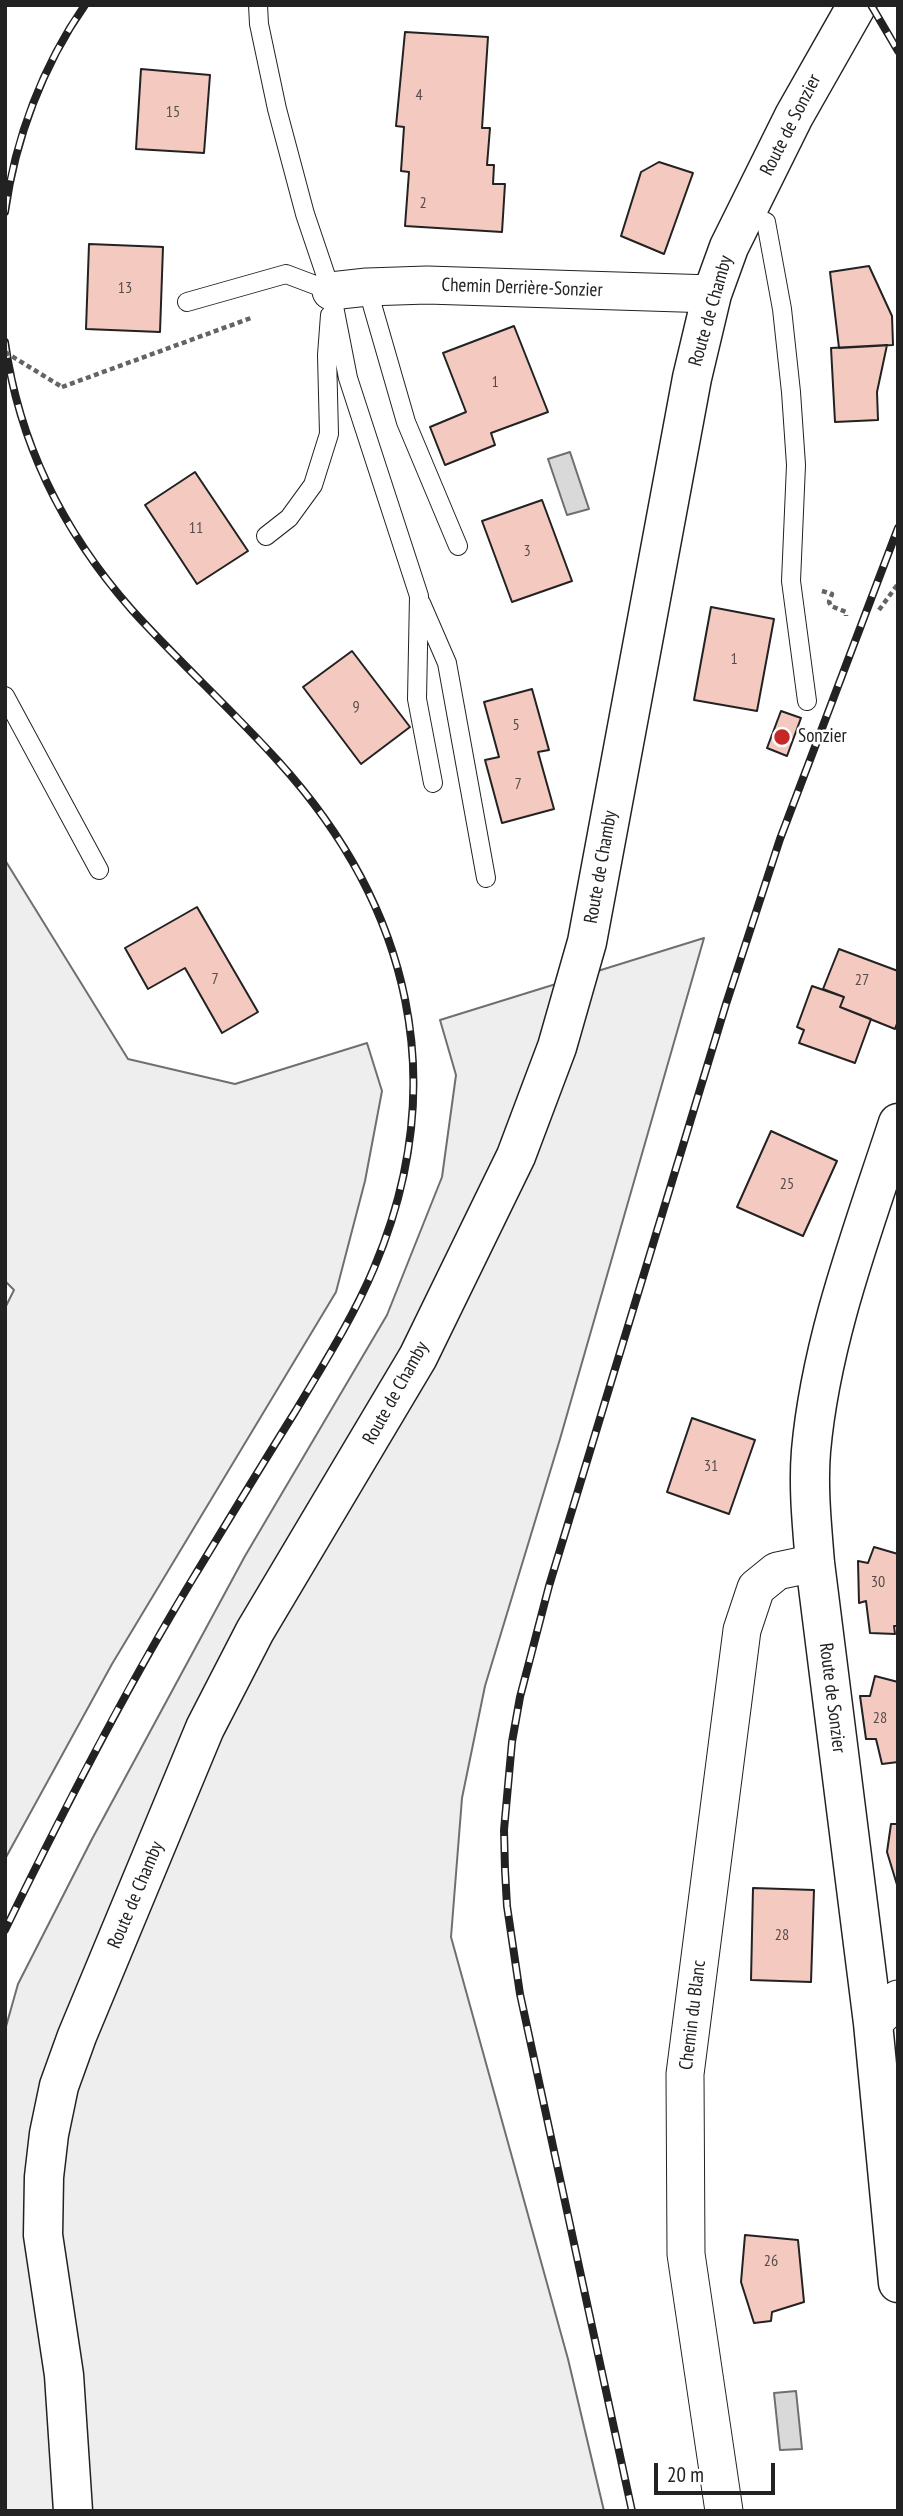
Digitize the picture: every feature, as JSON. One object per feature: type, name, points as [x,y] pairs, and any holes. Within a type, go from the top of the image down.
[{"type":"street","name":"Route de Sonzier","points":[[729,247],[794,117],[857,5]]},
{"type":"street","name":"Route de Chamby","points":[[73,2511],[64,2375],[43,2235],[44,2177],[59,2086],[77,2036],[205,1728],[255,1631],[418,1357],[516,1156],[557,1047],[587,942],[692,378],[712,294],[729,247]]},
{"type":"street","name":"Chemin Derrière-Sonzier","points":[[331,291],[427,285],[712,294]]},
{"type":"street","name":"Route de Sonzier","points":[[898,1123],[844,1290],[825,1364],[811,1452],[810,1503],[815,1563],[885,2011],[898,2283]]},
{"type":"street","name":"Chemin du Blanc","points":[[724,2511],[686,2254],[685,2074],[742,1630],[755,1588],[777,1571],[815,1563]]},
{"type":"lane","points":[[258,5],[259,24],[280,122],[304,214],[331,291],[348,378],[419,596],[447,663],[486,878]]},
{"type":"lane","points":[[746,212],[766,222],[782,309],[796,465],[791,581],[807,701]]},
{"type":"lane","points":[[187,302],[286,274],[331,291]]},
{"type":"lane","points":[[367,287],[406,422],[458,546]]},
{"type":"lane","points":[[266,536],[289,518],[313,485],[329,434],[327,355],[331,291]]},
{"type":"lane","points":[[419,596],[417,699],[433,783]]},
{"type":"lane","points":[[5,696],[99,870]]},
{"type":"path","points":[[5,352],[62,387],[252,317]]},
{"type":"path","points":[[879,610],[898,584]]},
{"type":"path","points":[[832,594],[829,602],[831,606],[846,612],[846,616]]},
{"type":"shaded area","points":[[570,452],[589,509],[567,515],[548,459]]},
{"type":"shaded area","points":[[5,860],[128,1059],[235,1084],[367,1043],[382,1091],[365,1181],[336,1292],[112,1664],[5,1859],[5,1308],[14,1290],[5,1281]]},
{"type":"shaded area","points":[[704,938],[560,1439],[485,1686],[462,1798],[451,1937],[568,2359],[604,2511],[5,2511],[5,2030],[18,1984],[92,1839],[245,1556],[387,1315],[442,1177],[456,1075],[440,1020]]},
{"type":"shaded area","points":[[796,2391],[802,2449],[780,2450],[774,2393]]},
{"type":"building","points":[[405,32],[488,37],[482,128],[490,128],[487,165],[494,165],[493,184],[505,184],[502,232],[405,226],[409,172],[401,171],[404,127],[396,126]]},
{"type":"building","points":[[141,69],[210,75],[204,153],[136,149]]},
{"type":"building","points":[[659,162],[693,173],[664,254],[621,236],[641,172]]},
{"type":"building","points":[[89,244],[163,247],[160,332],[86,329]]},
{"type":"building","points":[[869,266],[892,316],[893,345],[839,348],[830,272]]},
{"type":"building","points":[[514,326],[548,412],[491,433],[495,445],[445,465],[430,427],[466,412],[443,353]]},
{"type":"building","points":[[887,345],[877,392],[878,420],[835,422],[831,348]]},
{"type":"building","points":[[195,472],[248,551],[197,584],[145,505]]},
{"type":"building","points":[[542,500],[572,581],[512,602],[482,521]]},
{"type":"building","points":[[711,607],[774,619],[757,711],[694,700]]},
{"type":"building","points":[[352,651],[410,727],[361,764],[303,687]]},
{"type":"building","points":[[532,689],[549,750],[538,752],[554,809],[502,823],[485,760],[499,757],[484,702]]},
{"type":"building","points":[[781,711],[801,718],[787,756],[767,748]]},
{"type":"building","points":[[197,907],[258,1012],[222,1033],[185,968],[148,989],[125,948]]},
{"type":"building","points":[[839,949],[898,971],[898,1021],[895,1029],[840,1007],[844,997],[823,989]]},
{"type":"building","points":[[812,986],[844,997],[840,1007],[871,1019],[855,1063],[799,1043],[804,1030],[797,1027]]},
{"type":"building","points":[[771,1131],[837,1161],[803,1236],[737,1207]]},
{"type":"building","points":[[692,1418],[755,1440],[729,1514],[667,1492]]},
{"type":"building","points":[[874,1547],[898,1554],[898,1626],[894,1626],[895,1634],[870,1633],[866,1601],[859,1603],[858,1561],[868,1563]]},
{"type":"building","points":[[875,1676],[898,1682],[898,1762],[882,1764],[876,1739],[866,1739],[860,1696],[870,1696]]},
{"type":"building","points":[[891,1824],[898,1824],[898,1888],[887,1852]]},
{"type":"building","points":[[753,1888],[814,1890],[811,1982],[751,1980]]},
{"type":"building","points":[[745,2235],[798,2240],[804,2302],[772,2312],[771,2321],[754,2323],[741,2282]]},
{"type":"railway","points":[[5,212],[16,157],[33,104],[56,52],[85,5]]},
{"type":"railway","points":[[871,5],[898,51]]},
{"type":"railway","points":[[5,342],[21,416],[33,451],[48,485],[85,550],[132,610],[278,761],[324,817],[360,876],[387,937],[405,1000],[413,1065],[411,1131],[398,1199],[366,1287],[327,1359],[144,1662],[5,1930]]},
{"type":"railway","points":[[632,2511],[520,1994],[507,1906],[505,1870],[504,1830],[512,1742],[520,1697],[549,1586],[726,1004],[780,839],[898,528]]},
{"type":"place","name":"Sonzier","points":[[782,737]]}]
